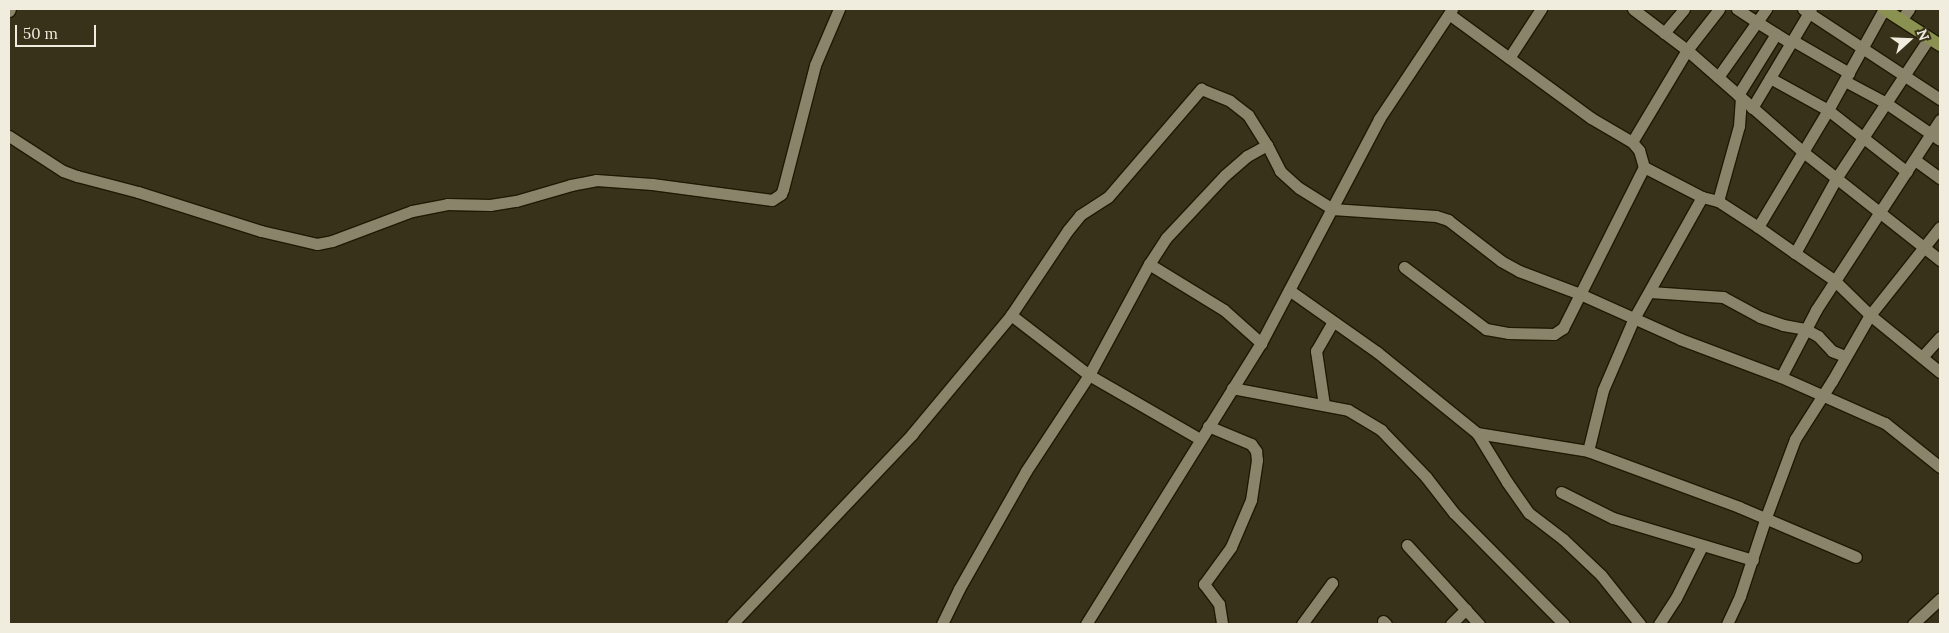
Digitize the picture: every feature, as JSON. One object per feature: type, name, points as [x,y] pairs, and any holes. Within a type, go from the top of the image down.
[{"type":"street","points":[[9,136],[63,170],[78,176],[138,192],[261,231],[316,244],[332,241],[412,211],[447,204],[490,205],[516,201],[571,185],[596,180],[652,184],[772,200],[781,194],[783,189],[815,64],[839,9]]},
{"type":"street","points":[[1509,58],[1542,9]]},
{"type":"street","points":[[1633,9],[1687,50],[1802,151],[1940,260]]},
{"type":"street","points":[[1664,33],[1684,9]]},
{"type":"street","points":[[1632,142],[1687,50],[1718,9]]},
{"type":"street","points":[[1737,9],[1847,77],[1936,137]]},
{"type":"street","points":[[1718,77],[1766,9]]},
{"type":"street","points":[[1758,228],[1847,77],[1884,9],[1935,41],[1906,76],[1863,136],[1837,177],[1795,252]]},
{"type":"street","points":[[1901,20],[1909,9]]},
{"type":"street","points":[[1752,108],[1791,42],[1807,10],[1940,99]]},
{"type":"street","points":[[1086,624],[1261,343],[1379,119],[1451,11],[1509,58],[1591,118],[1632,142],[1639,150],[1644,167],[1564,328],[1554,334],[1496,331],[1477,324],[1404,267]]},
{"type":"street","points":[[1718,201],[1739,126],[1740,96],[1776,34]]},
{"type":"street","points":[[1770,78],[1828,110],[1907,172]]},
{"type":"street","points":[[732,624],[912,434],[1011,315],[1068,230],[1080,216],[1108,197],[1201,89],[1238,106],[1260,131],[1280,171],[1299,188],[1332,209],[1436,216],[1459,228],[1501,261],[1520,271],[1580,294],[1680,339],[1824,395],[1890,426],[1940,467]]},
{"type":"street","points":[[1781,377],[1805,329],[1834,280],[1915,160],[1936,137],[1940,120]]},
{"type":"street","points":[[942,624],[958,589],[1026,471],[1089,375],[1149,264],[1166,238],[1225,175],[1247,156],[1268,145]]},
{"type":"street","points":[[1915,160],[1940,178]]},
{"type":"street","points":[[1644,167],[1702,197],[1718,201],[1795,252],[1834,280],[1870,315],[1940,372]]},
{"type":"street","points":[[1588,451],[1603,390],[1634,318],[1702,197]]},
{"type":"street","points":[[1728,624],[1753,560],[1766,517],[1795,440],[1824,395],[1870,315],[1940,227]]},
{"type":"street","points":[[1149,264],[1224,310],[1261,343]]},
{"type":"street","points":[[1289,290],[1377,352],[1477,433],[1529,513],[1563,539],[1601,575],[1640,624]]},
{"type":"street","points":[[1650,292],[1716,296],[1760,317],[1805,329],[1818,336],[1832,352],[1845,356]]},
{"type":"street","points":[[1011,315],[1089,375],[1200,439]]},
{"type":"street","points":[[1324,405],[1316,350],[1333,322]]},
{"type":"street","points":[[1922,358],[1940,337]]},
{"type":"street","points":[[1232,388],[1348,410],[1381,430],[1426,477],[1454,513],[1564,624]]},
{"type":"street","points":[[1208,426],[1251,444],[1256,451],[1257,460],[1251,500],[1231,547],[1204,584],[1220,604],[1222,624]]},
{"type":"street","points":[[1477,433],[1588,451],[1766,517],[1856,557]]},
{"type":"street","points":[[1561,492],[1613,518],[1753,560]]},
{"type":"street","points":[[1406,546],[1479,624]]},
{"type":"street","points":[[1659,624],[1676,598],[1702,546]]},
{"type":"street","points":[[1302,624],[1332,583]]},
{"type":"street","points":[[1913,624],[1940,599]]},
{"type":"street","points":[[1451,624],[1466,609]]}]
